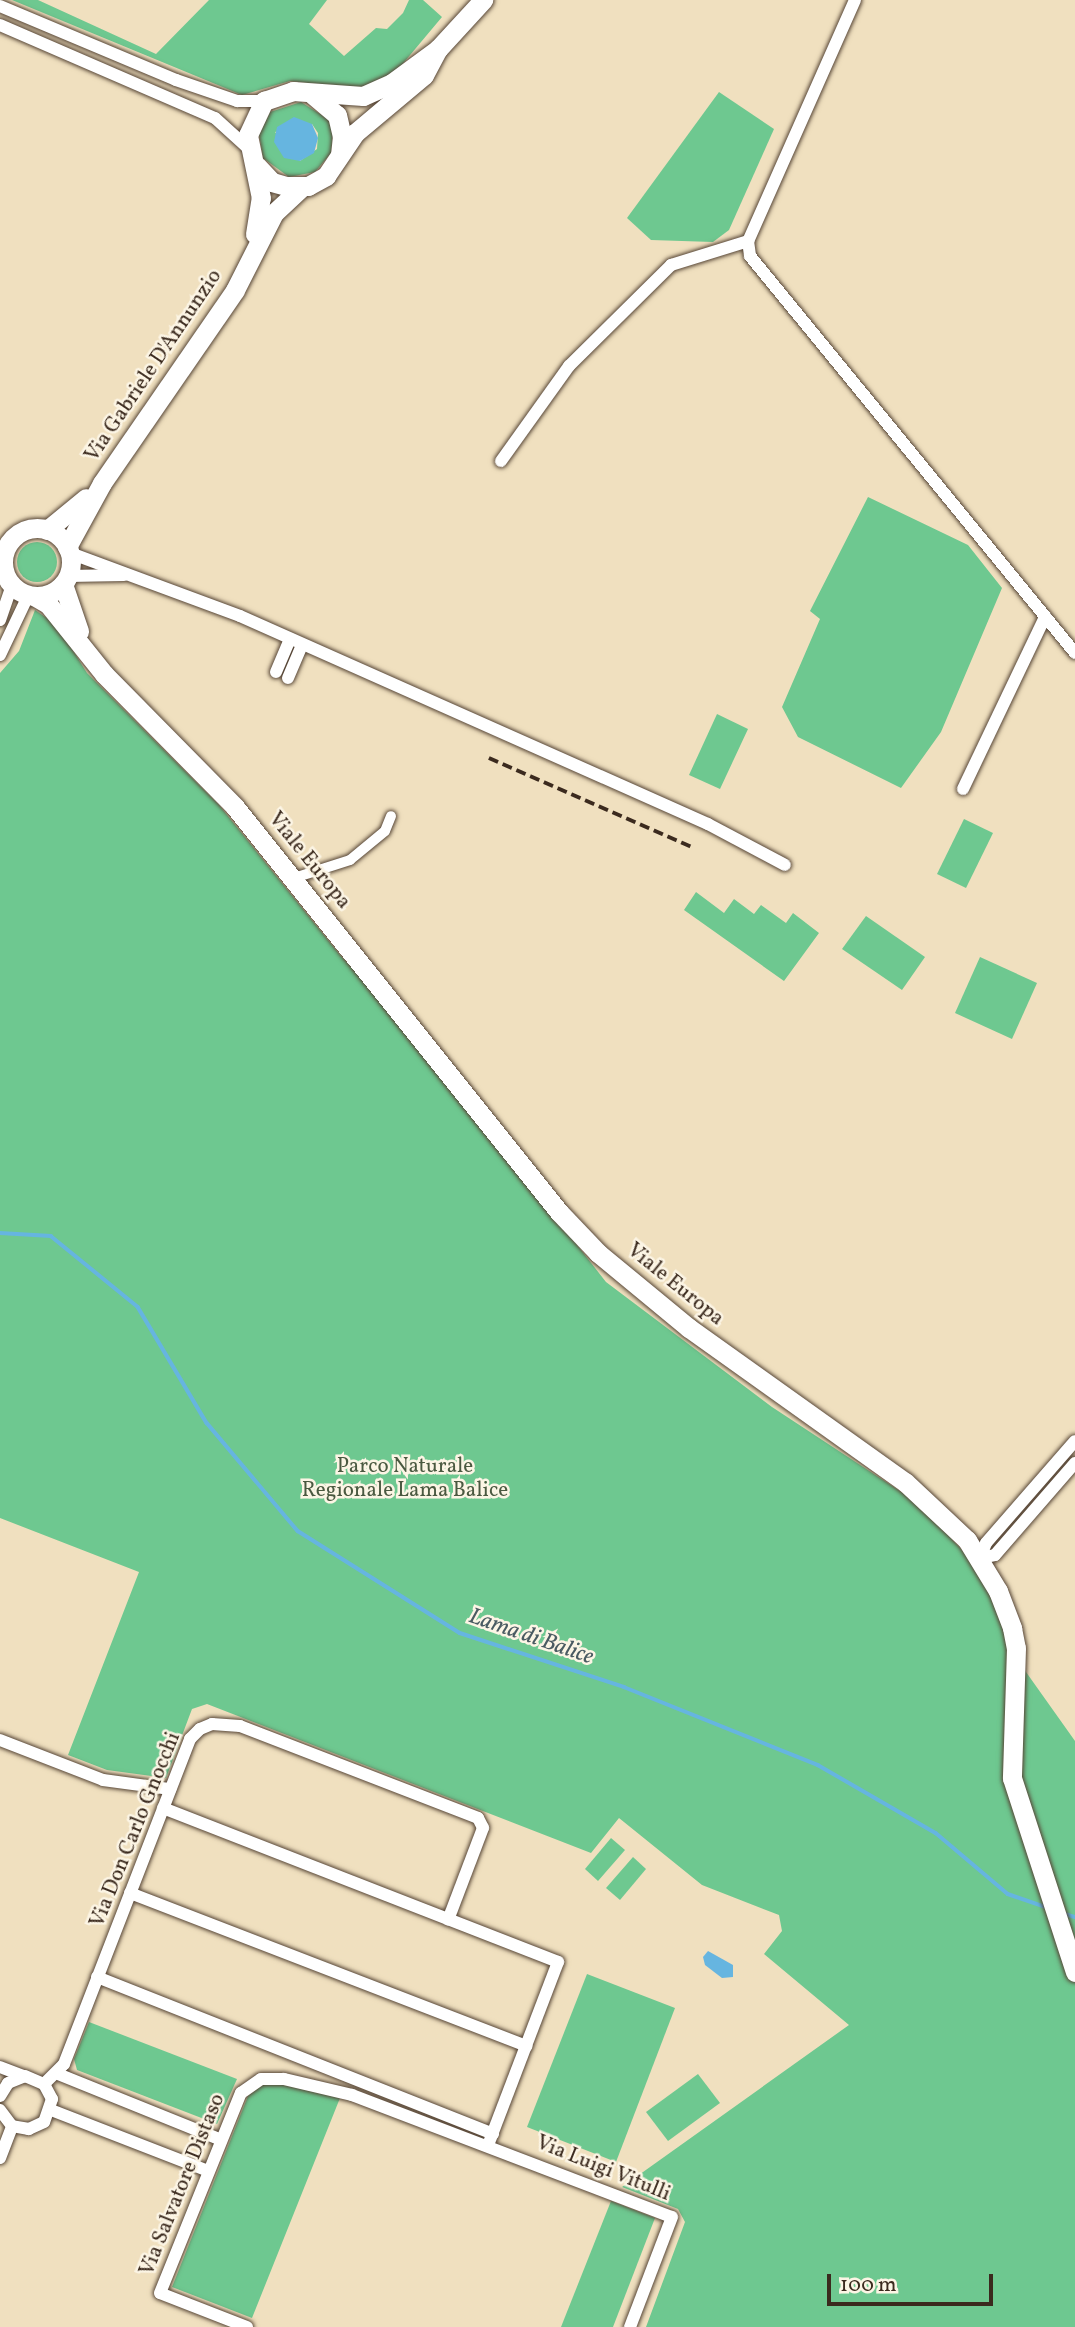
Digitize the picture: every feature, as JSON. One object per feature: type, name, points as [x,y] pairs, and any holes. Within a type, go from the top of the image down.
[{"type":"main road","points":[[243,274],[259,221],[251,120],[264,101],[293,91],[349,97],[378,91],[438,49],[482,0]]},
{"type":"main road","points":[[243,274],[274,213],[302,187],[326,176],[364,124],[424,75],[438,49]]},
{"type":"main road","points":[[312,94],[330,106],[341,126],[338,158]]},
{"type":"main road","points":[[253,158],[272,181],[302,187]]},
{"type":"main road","name":"Via Gabriele D'Annunzio","points":[[69,550],[102,483],[243,274]]},
{"type":"main road","name":"Via Gabriele D'Annunzio","points":[[47,530],[102,483]]},
{"type":"main road","points":[[32,528],[47,530],[69,550],[66,580],[45,596],[25,593],[1,556],[8,532],[32,528]]},
{"type":"main road","name":"Viale Europa","points":[[66,580],[82,639],[104,674]]},
{"type":"main road","name":"Viale Europa","points":[[25,593],[48,604],[104,674],[220,790],[294,878],[559,1212],[598,1253],[689,1328],[934,1505],[980,1558],[999,1591],[1014,1638],[1012,1779],[1075,1972]]},
{"type":"street","points":[[855,0],[748,241],[750,256],[761,273],[1075,653]]},
{"type":"street","points":[[0,6],[176,80],[237,102],[264,101]]},
{"type":"street","points":[[0,25],[169,96],[230,127],[253,158]]},
{"type":"street","points":[[501,461],[569,366],[671,265],[748,241]]},
{"type":"street","points":[[69,550],[142,576],[290,639],[708,824],[785,864]]},
{"type":"street","points":[[66,580],[142,576]]},
{"type":"street","points":[[0,620],[25,593]]},
{"type":"street","points":[[1,653],[25,593]]},
{"type":"street","points":[[963,789],[1045,617]]},
{"type":"street","points":[[276,672],[290,639]]},
{"type":"street","points":[[288,678],[302,645]]},
{"type":"street","points":[[294,878],[350,860],[385,831],[391,816]]},
{"type":"street","points":[[980,1558],[986,1543],[1075,1441]]},
{"type":"street","points":[[980,1558],[995,1555],[1075,1463]]},
{"type":"street","name":"Via Don Carlo Gnocchi","points":[[58,2074],[190,1740],[200,1728],[229,1723],[478,1818],[483,1828],[448,1920]]},
{"type":"street","points":[[0,1740],[103,1780],[170,1789]]},
{"type":"street","points":[[97,1976],[491,2139],[558,1962],[163,1808]]},
{"type":"street","points":[[130,1893],[527,2046]]},
{"type":"street","points":[[0,2067],[44,2084]]},
{"type":"street","points":[[44,2084],[58,2074],[221,2140]]},
{"type":"street","points":[[0,2096],[4,2081],[25,2077]]},
{"type":"street","name":"Via Salvatore Distaso","points":[[247,2327],[160,2293],[241,2093],[261,2078],[284,2079],[352,2095],[491,2139]]},
{"type":"street","points":[[44,2084],[51,2110]]},
{"type":"street","points":[[0,2109],[12,2126]]},
{"type":"street","points":[[12,2126],[37,2127],[51,2110]]},
{"type":"street","points":[[51,2110],[208,2171]]},
{"type":"street","points":[[0,2158],[12,2126]]},
{"type":"street","name":"Via Luigi Vitulli","points":[[491,2139],[672,2217],[630,2327]]},
{"type":"green space","points":[[12,0],[38,0],[156,54],[209,0],[327,0],[309,24],[344,56],[376,28],[387,29],[403,13],[409,0],[423,0],[442,17],[395,73],[358,89],[290,81],[242,95]]},
{"type":"green space","points":[[719,92],[774,129],[729,230],[713,242],[651,240],[627,218]]},
{"type":"green space","points":[[301,102],[328,119],[333,133],[331,153],[315,172],[289,177],[263,158],[259,134],[270,112]],"holes":[[[312,124],[318,133],[317,149],[300,161],[275,132]]]},
{"type":"green space","points":[[868,497],[968,545],[1002,588],[941,732],[901,788],[798,737],[782,707],[820,619],[810,611]]},
{"type":"green space","points":[[37,542],[45,543],[51,548],[56,554],[56,570],[51,576],[45,581],[37,582],[29,581],[23,576],[18,570],[17,562],[18,554],[23,548],[29,543]]},
{"type":"green space","name":"Parco Naturale Regionale Lama Balice","points":[[35,610],[57,625],[87,673],[219,805],[340,955],[408,1029],[606,1282],[772,1407],[918,1503],[975,1564],[1026,1672],[1075,1741],[1075,2327],[646,2327],[685,2222],[678,2209],[622,2187],[849,2025],[764,1954],[782,1931],[779,1915],[702,1885],[619,1818],[591,1853],[207,1704],[192,1709],[166,1778],[107,1770],[68,1755],[139,1572],[0,1518],[0,673],[19,651]]},
{"type":"green space","points":[[717,714],[748,729],[720,789],[689,775]]},
{"type":"green space","points":[[964,819],[993,833],[966,888],[937,874]]},
{"type":"green space","points":[[696,892],[724,913],[734,899],[754,914],[761,905],[786,923],[793,913],[819,933],[784,981],[684,910]]},
{"type":"green space","points":[[866,916],[925,957],[902,990],[842,949]]},
{"type":"green space","points":[[980,957],[1037,983],[1012,1039],[955,1013]]},
{"type":"green space","points":[[611,1838],[625,1850],[598,1881],[585,1869]]},
{"type":"green space","points":[[633,1857],[646,1869],[620,1900],[606,1888]]},
{"type":"green space","points":[[587,1974],[675,2008],[616,2162],[527,2127]]},
{"type":"green space","points":[[89,2022],[237,2079],[217,2124],[77,2070],[74,2059]]},
{"type":"green space","points":[[698,2074],[720,2103],[668,2141],[646,2112]]},
{"type":"green space","points":[[273,2082],[340,2098],[252,2318],[172,2287],[248,2096],[263,2084]]},
{"type":"green space","points":[[611,2201],[655,2218],[613,2327],[561,2327]]},
{"type":"water","points":[[294,117],[312,124],[318,138],[314,153],[300,161],[284,158],[274,142],[277,127]]},
{"type":"water","points":[[708,1951],[733,1965],[733,1977],[722,1978],[705,1965],[703,1957]]},
{"type":"waterway","name":"Lama di Balice","points":[[0,1233],[51,1236],[138,1307],[207,1423],[298,1531],[460,1633],[624,1687],[818,1765],[936,1833],[1008,1894],[1045,1907]]},
{"type":"waterway","name":"Lama di Balice","points":[[1062,1913],[1075,1917]]},
{"type":"railway","points":[[489,758],[694,848]]}]
